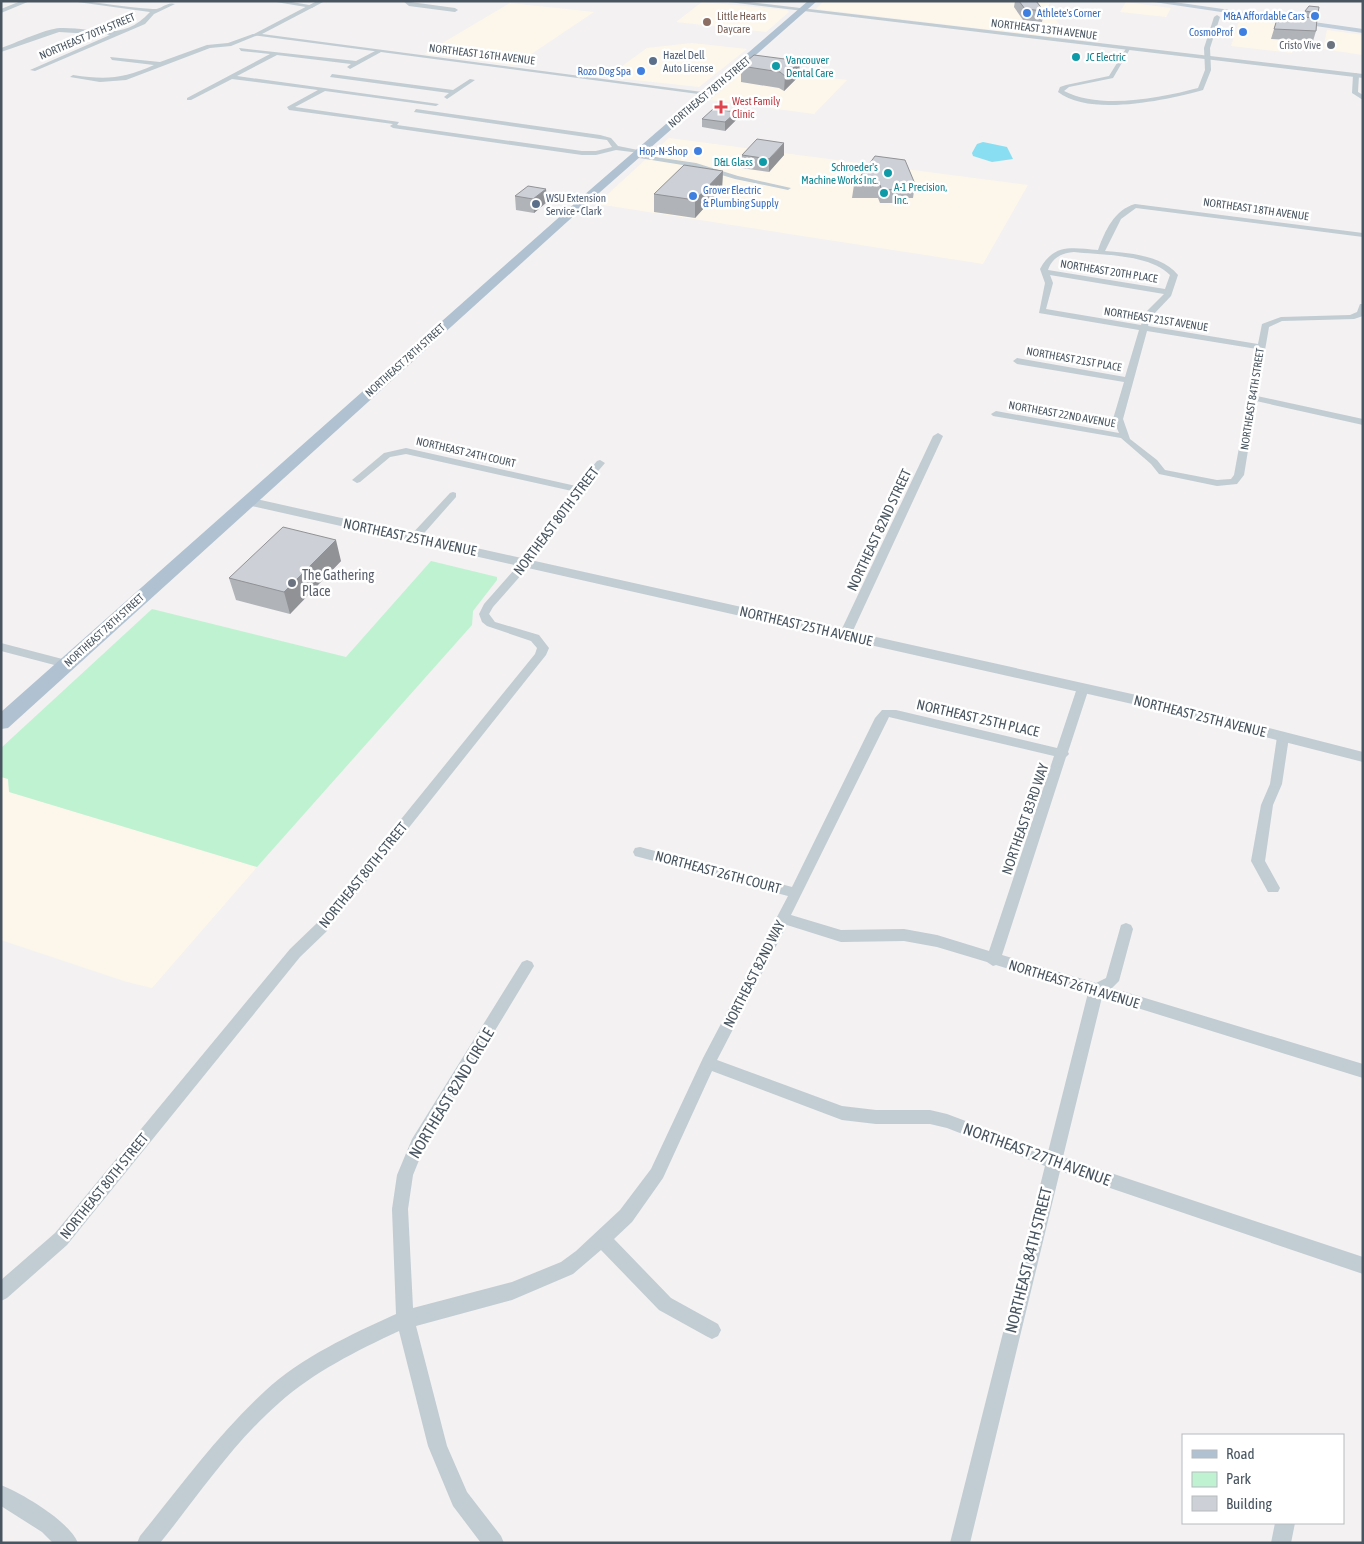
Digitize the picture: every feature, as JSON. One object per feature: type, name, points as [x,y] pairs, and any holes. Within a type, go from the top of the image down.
[{"type":"main road","name":"NORTHEAST 78TH STREET","points":[[1,723],[637,154],[813,1]]},
{"type":"main road","points":[[1150,1],[1363,31]]},
{"type":"street","points":[[1,11],[27,1]]},
{"type":"street","points":[[72,1],[155,11]]},
{"type":"street","points":[[272,1],[312,6]]},
{"type":"street","points":[[73,77],[116,82],[128,79],[160,64],[209,46],[229,45],[255,35],[322,1]]},
{"type":"street","points":[[405,1],[409,4],[454,10]]},
{"type":"street","name":"NORTHEAST 13TH AVENUE","points":[[723,1],[1359,75]]},
{"type":"street","name":"NORTHEAST 70TH STREET","points":[[33,70],[146,22],[148,16],[155,11],[172,4]]},
{"type":"street","points":[[1211,10],[1217,17]]},
{"type":"street","points":[[1217,17],[1234,13]]},
{"type":"street","points":[[1127,48],[1111,77],[1064,87],[1061,92],[1066,95],[1116,103],[1201,89],[1208,70],[1208,48],[1217,17]]},
{"type":"street","points":[[1,50],[59,30],[117,34]]},
{"type":"street","name":"NORTHEAST 16TH AVENUE","points":[[255,35],[706,93]]},
{"type":"street","points":[[241,48],[357,64]]},
{"type":"street","points":[[312,87],[379,51]]},
{"type":"street","points":[[189,99],[277,53]]},
{"type":"street","points":[[112,58],[160,64]]},
{"type":"street","points":[[1359,75],[1355,93],[1361,97]]},
{"type":"street","points":[[332,76],[454,92]]},
{"type":"street","points":[[232,77],[436,104]]},
{"type":"street","points":[[472,80],[436,104],[425,106],[412,113],[600,137],[610,139],[616,148]]},
{"type":"street","points":[[359,94],[379,82]]},
{"type":"street","points":[[324,89],[289,108],[397,123]]},
{"type":"street","points":[[403,119],[393,126],[582,153],[596,153],[616,148],[637,154],[696,165],[744,180],[788,188]]},
{"type":"street","name":"NORTHEAST 18TH AVENUE","points":[[1101,252],[1106,238],[1124,210],[1131,207],[1145,206],[1363,235]]},
{"type":"street","points":[[1046,272],[1044,269],[1050,257],[1060,251],[1068,250],[1101,252],[1153,262],[1166,267],[1174,275],[1165,300],[1148,315],[1143,329],[1118,416],[1124,436]]},
{"type":"street","name":"NORTHEAST 20TH PLACE","points":[[1046,272],[1168,292]]},
{"type":"street","name":"NORTHEAST 21ST AVENUE","points":[[1046,272],[1050,283],[1042,311],[1259,347]]},
{"type":"street","name":"NORTHEAST 84TH STREET","points":[[1124,436],[1130,444],[1157,465],[1162,472],[1200,480],[1228,483],[1238,479],[1253,398],[1259,347],[1265,326],[1271,322],[1302,318],[1343,319],[1360,314],[1363,306]]},
{"type":"street","name":"NORTHEAST 21ST PLACE","points":[[1017,360],[1128,380]]},
{"type":"street","points":[[1253,398],[1363,422]]},
{"type":"street","name":"NORTHEAST 22ND AVENUE","points":[[996,414],[1103,434],[1124,436]]},
{"type":"street","name":"NORTHEAST 82ND STREET","points":[[845,635],[938,436]]},
{"type":"street","name":"NORTHEAST 24TH COURT","points":[[357,480],[387,455],[406,450],[578,489]]},
{"type":"street","name":"NORTHEAST 80TH STREET","points":[[1,1292],[61,1239],[295,953],[321,928],[540,655],[543,648],[538,640],[491,624],[485,617],[488,606],[526,563],[578,489],[600,463]]},
{"type":"street","points":[[414,538],[453,495]]},
{"type":"street","name":"NORTHEAST 25TH AVENUE","points":[[247,502],[1083,688],[1283,736],[1363,758]]},
{"type":"street","points":[[1,647],[66,664]]},
{"type":"street","name":"NORTHEAST 83RD WAY","points":[[993,960],[1083,688]]},
{"type":"street","name":"NORTHEAST 25TH PLACE","points":[[886,713],[1062,754]]},
{"type":"street","name":"NORTHEAST 82ND WAY","points":[[148,1543],[213,1459],[272,1397],[309,1368],[342,1349],[405,1319],[443,1311],[532,1284],[567,1268],[582,1257],[631,1209],[657,1173],[665,1152],[708,1063],[796,893],[881,718],[886,713]]},
{"type":"street","points":[[1273,888],[1258,861],[1267,805],[1276,784],[1283,736]]},
{"type":"street","name":"NORTHEAST 26TH COURT","points":[[640,852],[796,893]]},
{"type":"street","name":"NORTHEAST 26TH AVENUE","points":[[782,918],[841,936],[888,935],[921,937],[1363,1071]]},
{"type":"street","points":[[1096,991],[1112,981],[1126,928]]},
{"type":"street","name":"NORTHEAST 82ND CIRCLE","points":[[494,1543],[460,1499],[431,1424],[405,1319],[400,1209],[402,1191],[410,1160],[418,1144],[526,966]]},
{"type":"street","name":"NORTHEAST 84TH STREET","points":[[960,1543],[1052,1161],[1096,991]]},
{"type":"street","name":"NORTHEAST 27TH AVENUE","points":[[708,1063],[842,1113],[876,1117],[930,1117],[946,1121],[1052,1161],[1363,1266]]},
{"type":"street","points":[[607,1233],[665,1304],[712,1330]]},
{"type":"street","points":[[1,1495],[50,1525],[68,1543]]},
{"type":"street","points":[[1281,1543],[1282,1529],[1284,1524]]},
{"type":"shaded area","points":[[824,1],[1051,1],[1047,8],[1059,24],[1052,37],[816,9]]},
{"type":"shaded area","points":[[702,2],[787,10],[789,12],[766,32],[676,22]]},
{"type":"shaded area","points":[[1126,2],[1171,8],[1166,17],[1120,12]]},
{"type":"shaded area","points":[[510,3],[594,12],[515,65],[424,54]]},
{"type":"shaded area","points":[[1240,18],[1298,26],[1292,53],[1231,46]]},
{"type":"shaded area","points":[[1327,30],[1363,35],[1363,55],[1323,49]]},
{"type":"shaded area","points":[[692,43],[747,49],[699,87],[607,77],[647,48]]},
{"type":"shaded area","points":[[747,68],[847,80],[814,114],[710,100]]},
{"type":"shaded area","points":[[669,138],[1028,185],[983,264],[597,204]]},
{"type":"shaded area","points":[[1,777],[8,779],[10,792],[257,867],[152,988],[127,982],[1,940]]},
{"type":"green space","points":[[431,561],[497,577],[497,580],[473,611],[472,625],[257,867],[9,792],[8,779],[1,777],[1,748],[152,609],[346,657]]},
{"type":"water","points":[[983,142],[1007,147],[1013,159],[992,162],[973,156],[972,153],[977,144]]},
{"type":"building","points":[[1019,1],[1036,1],[1044,11],[1025,9]]},
{"type":"building","points":[[1309,6],[1319,7],[1318,13],[1305,11]]},
{"type":"building","points":[[1278,16],[1317,18],[1316,31],[1274,29]]},
{"type":"building","points":[[754,55],[800,61],[785,76],[780,72],[741,66]]},
{"type":"building","points":[[713,109],[736,112],[725,122],[702,119]]},
{"type":"building","points":[[757,139],[784,143],[769,159],[742,155]]},
{"type":"building","points":[[875,156],[905,160],[915,184],[905,185],[907,189],[882,190],[880,185],[854,185]]},
{"type":"building","points":[[684,165],[723,171],[695,200],[654,194]]},
{"type":"building","points":[[528,186],[546,189],[533,199],[515,196]]},
{"type":"building","points":[[283,527],[336,540],[284,592],[229,578]]},
{"type":"place","name":"Athlete's Corner","points":[[1027,13]]},
{"type":"place","name":"M&A Affordable Cars","points":[[1315,16]]},
{"type":"place","name":"Little Hearts Daycare","points":[[707,22]]},
{"type":"place","name":"CosmoProf","points":[[1243,32]]},
{"type":"place","name":"Cristo Vive","points":[[1331,45]]},
{"type":"place","name":"JC Electric","points":[[1076,57]]},
{"type":"place","name":"Hazel Dell Auto License","points":[[653,61]]},
{"type":"place","name":"Vancouver Dental Care","points":[[776,66]]},
{"type":"place","name":"Rozo Dog Spa","points":[[641,71]]},
{"type":"place","name":"West Family Clinic","points":[[721,107]]},
{"type":"place","name":"Hop-N-Shop","points":[[698,151]]},
{"type":"place","name":"D&L Glass","points":[[763,162]]},
{"type":"place","name":"Schroeder's Machine Works Inc.","points":[[888,173]]},
{"type":"place","name":"A-1 Precision, Inc.","points":[[884,193]]},
{"type":"place","name":"Grover Electric & Plumbing Supply","points":[[693,196]]},
{"type":"place","name":"WSU Extension Service - Clark","points":[[536,204]]},
{"type":"place","name":"The Gathering Place","points":[[292,583]]}]
